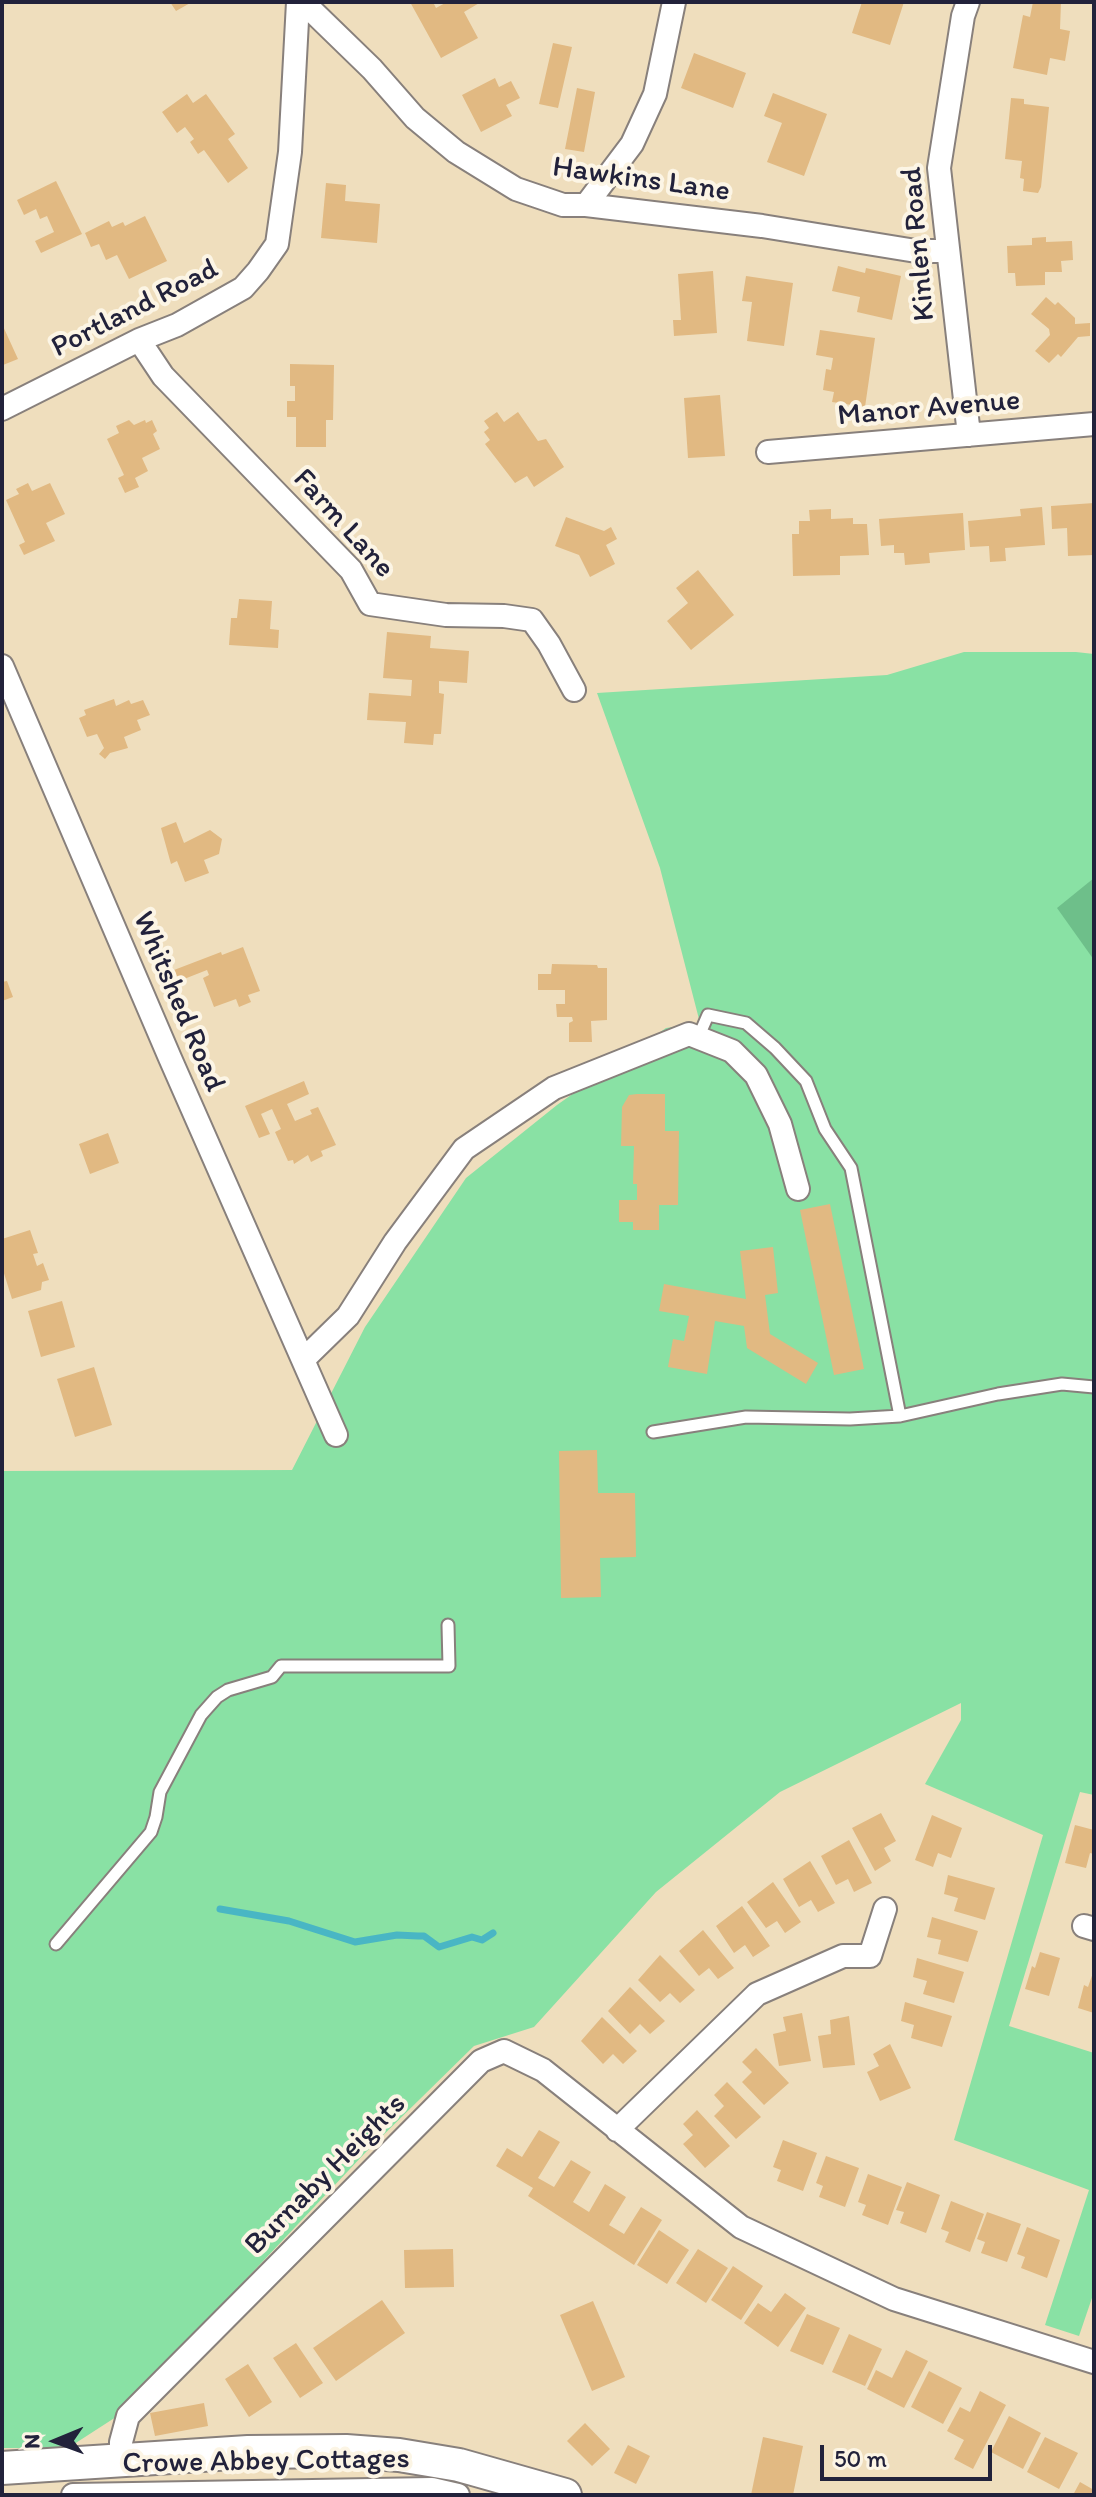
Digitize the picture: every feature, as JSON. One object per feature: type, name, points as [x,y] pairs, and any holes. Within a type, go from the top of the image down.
[{"type":"main road","points":[[2,2468],[248,2452],[346,2451],[399,2455],[459,2465],[565,2495]]},
{"type":"street","name":"Hawkins Lane","points":[[300,2],[372,69],[415,118],[456,152],[516,189],[563,205],[586,205],[762,226],[916,251],[946,251]]},
{"type":"street","name":"Portland Road","points":[[2,409],[139,340],[177,325],[243,288],[277,244],[290,152],[300,2]]},
{"type":"street","points":[[586,205],[632,144],[655,94],[674,2]]},
{"type":"street","name":"Kinlen Road","points":[[968,2],[963,16],[939,168],[969,435]]},
{"type":"street","name":"Farm Lane","points":[[139,340],[163,376],[351,570],[370,604],[446,615],[532,620],[574,690]]},
{"type":"street","name":"Manor Avenue","points":[[768,452],[1094,424]]},
{"type":"street","name":"Whitshed Road","points":[[2,666],[163,1044],[336,1435]]},
{"type":"street","points":[[304,1359],[348,1316],[395,1242],[464,1149],[554,1088],[694,1036],[732,1051],[756,1075],[780,1124],[798,1189]]},
{"type":"street","points":[[617,2130],[757,1994],[843,1956],[870,1956],[885,1909]]},
{"type":"street","name":"Burnaby Heights","points":[[121,2459],[121,2442],[128,2416],[481,2061],[504,2051],[543,2070],[741,2227],[894,2299],[1094,2362]]},
{"type":"street","name":"Crowe Abbey Cottages","points":[[73,2495],[431,2492],[458,2495]]},
{"type":"lane","points":[[694,1036],[708,1015],[746,1023],[806,1081],[825,1129],[851,1168],[900,1416]]},
{"type":"lane","points":[[653,1432],[746,1417],[850,1419],[900,1416],[998,1394],[1062,1384],[1094,1387]]},
{"type":"lane","points":[[56,1944],[151,1832],[160,1792],[201,1715],[217,1697],[228,1690],[272,1677],[281,1666],[449,1666],[448,1625]]},
{"type":"green space","points":[[964,652],[1094,654],[1094,1795],[1080,1792],[1009,2026],[1094,2053],[1094,2292],[1079,2336],[1045,2325],[1089,2190],[954,2140],[1043,1835],[925,1784],[961,1720],[961,1703],[780,1792],[656,1892],[534,2027],[474,2046],[365,2153],[116,2417],[68,2448],[2,2448],[2,1471],[292,1470],[365,1327],[466,1178],[557,1105],[666,1028],[700,1023],[660,868],[597,693],[887,675]]},
{"type":"green space","points":[[1094,878],[1094,960],[1057,908]]},
{"type":"building","points":[[170,2],[192,2],[176,11]]},
{"type":"building","points":[[410,2],[433,2],[436,8],[447,2],[481,2],[464,12],[478,38],[441,58]]},
{"type":"building","points":[[862,2],[904,2],[890,45],[852,33]]},
{"type":"building","points":[[1033,2],[1061,2],[1060,29],[1070,31],[1065,61],[1050,58],[1047,75],[1013,68],[1023,15],[1030,17]]},
{"type":"building","points":[[553,43],[572,47],[558,108],[539,104]]},
{"type":"building","points":[[694,53],[746,73],[733,108],[681,88]]},
{"type":"building","points":[[495,78],[499,87],[511,81],[520,98],[506,105],[512,116],[481,132],[462,95]]},
{"type":"building","points":[[577,88],[595,92],[584,152],[565,149]]},
{"type":"building","points":[[773,93],[827,114],[804,176],[767,162],[782,123],[764,116]]},
{"type":"building","points":[[187,94],[193,103],[206,94],[235,134],[228,139],[248,168],[228,183],[204,150],[198,154],[190,142],[194,139],[185,127],[177,133],[162,112]]},
{"type":"building","points":[[1011,98],[1024,99],[1024,104],[1049,107],[1038,193],[1023,191],[1024,179],[1020,178],[1022,161],[1005,159]]},
{"type":"building","points":[[56,181],[82,234],[41,253],[35,241],[54,232],[47,216],[40,219],[36,209],[24,215],[17,200]]},
{"type":"building","points":[[326,183],[346,185],[345,201],[380,204],[377,243],[321,238]]},
{"type":"building","points":[[145,216],[167,261],[129,279],[117,255],[106,260],[99,244],[91,247],[85,233],[109,221],[112,227],[123,222],[125,226]]},
{"type":"building","points":[[1046,237],[1046,242],[1072,241],[1073,260],[1061,261],[1062,272],[1045,272],[1045,285],[1016,286],[1015,273],[1008,273],[1007,246],[1032,245],[1032,238]]},
{"type":"building","points":[[838,266],[865,273],[866,268],[901,276],[892,320],[857,312],[860,297],[832,291]]},
{"type":"building","points":[[713,271],[717,333],[674,336],[673,320],[681,320],[678,274]]},
{"type":"building","points":[[746,276],[793,283],[784,346],[747,341],[752,302],[742,301]]},
{"type":"building","points":[[1046,297],[1055,305],[1058,302],[1075,318],[1075,324],[1090,323],[1090,336],[1078,337],[1061,357],[1058,354],[1049,363],[1035,351],[1050,335],[1049,329],[1031,314]]},
{"type":"building","points":[[2,324],[18,359],[3,365],[2,361]]},
{"type":"building","points":[[820,330],[875,338],[865,407],[832,402],[834,392],[823,390],[826,369],[831,370],[833,358],[816,355]]},
{"type":"building","points":[[290,364],[334,365],[333,420],[326,420],[326,447],[296,447],[296,417],[287,417],[287,401],[295,401],[295,386],[290,386]]},
{"type":"building","points":[[720,395],[725,456],[688,458],[684,398]]},
{"type":"building","points":[[497,412],[504,422],[518,412],[538,441],[546,439],[564,467],[534,487],[527,476],[515,483],[485,444],[490,440],[484,432],[489,428],[484,421]]},
{"type":"building","points":[[129,420],[134,425],[152,420],[157,431],[153,434],[160,449],[142,458],[148,471],[135,478],[139,487],[125,493],[118,478],[124,475],[107,439],[119,433],[116,426]]},
{"type":"building","points":[[28,483],[32,491],[50,483],[65,514],[46,523],[55,541],[24,555],[19,545],[25,542],[6,500],[19,494],[16,489]]},
{"type":"building","points":[[1094,503],[1094,555],[1068,556],[1067,528],[1052,529],[1051,506]]},
{"type":"building","points":[[1042,507],[1045,545],[1005,548],[1006,561],[990,562],[989,546],[970,547],[968,521],[1021,516],[1020,509]]},
{"type":"building","points":[[831,509],[831,519],[853,518],[853,524],[867,524],[869,555],[840,556],[840,575],[793,576],[792,534],[799,534],[799,521],[810,521],[809,510]]},
{"type":"building","points":[[963,513],[965,550],[929,553],[930,563],[905,565],[904,553],[894,553],[894,545],[881,546],[879,519]]},
{"type":"building","points":[[566,517],[604,531],[611,527],[617,539],[606,545],[615,564],[590,577],[579,555],[555,546]]},
{"type":"building","points":[[698,570],[734,615],[691,650],[667,621],[688,603],[676,588]]},
{"type":"building","points":[[239,599],[272,601],[270,629],[279,630],[278,648],[229,645],[231,618],[237,618]]},
{"type":"building","points":[[387,632],[431,636],[430,648],[469,651],[467,683],[439,681],[439,693],[444,694],[441,734],[434,734],[433,745],[404,743],[406,722],[367,720],[369,693],[411,696],[412,680],[383,678]]},
{"type":"building","points":[[114,699],[116,706],[129,700],[131,704],[143,700],[150,715],[137,720],[141,730],[124,737],[128,748],[110,753],[105,759],[99,754],[104,748],[97,734],[87,737],[79,718],[86,715],[84,710]]},
{"type":"building","points":[[176,822],[184,843],[210,830],[222,839],[219,854],[204,860],[209,873],[185,882],[177,861],[171,864],[161,828]]},
{"type":"building","points":[[243,947],[260,991],[248,995],[251,1002],[239,1007],[236,999],[214,1007],[203,978],[209,975],[207,970],[179,981],[174,970],[221,952],[222,955]]},
{"type":"building","points":[[552,964],[607,968],[607,1020],[591,1021],[592,1042],[569,1042],[572,1017],[557,1017],[556,1004],[565,1004],[565,990],[538,990],[538,974],[551,974]]},
{"type":"building","points":[[7,981],[13,997],[2,1001],[2,982]]},
{"type":"building","points":[[304,1081],[309,1094],[287,1104],[295,1121],[312,1114],[310,1110],[318,1107],[336,1145],[321,1151],[323,1156],[311,1162],[308,1155],[294,1164],[293,1160],[288,1161],[275,1132],[281,1129],[272,1109],[261,1114],[270,1134],[259,1138],[245,1106]]},
{"type":"building","points":[[665,1094],[665,1131],[679,1131],[678,1205],[659,1205],[659,1230],[633,1230],[633,1222],[619,1222],[619,1200],[637,1200],[637,1184],[633,1184],[634,1146],[621,1146],[622,1107],[629,1095]]},
{"type":"building","points":[[108,1133],[119,1163],[90,1174],[79,1144]]},
{"type":"building","points":[[830,1204],[864,1369],[834,1375],[800,1210]]},
{"type":"building","points":[[30,1230],[38,1253],[33,1254],[37,1266],[43,1263],[49,1280],[42,1282],[41,1290],[12,1299],[2,1267],[2,1239]]},
{"type":"building","points":[[773,1247],[778,1293],[765,1295],[770,1334],[818,1363],[806,1384],[747,1348],[744,1326],[715,1321],[707,1374],[668,1367],[673,1339],[684,1341],[689,1316],[659,1311],[664,1284],[746,1299],[740,1251]]},
{"type":"building","points":[[62,1301],[75,1347],[41,1357],[28,1311]]},
{"type":"building","points":[[94,1367],[112,1425],[75,1437],[57,1379]]},
{"type":"building","points":[[597,1450],[598,1493],[635,1493],[636,1557],[600,1558],[601,1597],[561,1598],[559,1451]]},
{"type":"building","points":[[881,1813],[896,1841],[884,1848],[891,1861],[875,1871],[852,1828]]},
{"type":"building","points":[[932,1815],[962,1828],[951,1858],[938,1853],[933,1867],[915,1860]]},
{"type":"building","points":[[1075,1825],[1094,1830],[1094,1854],[1090,1853],[1086,1868],[1065,1863]]},
{"type":"building","points":[[849,1840],[872,1883],[854,1892],[848,1879],[836,1885],[821,1856]]},
{"type":"building","points":[[810,1861],[835,1903],[818,1912],[811,1900],[799,1907],[783,1879]]},
{"type":"building","points":[[948,1875],[995,1888],[985,1920],[954,1911],[958,1898],[944,1894]]},
{"type":"building","points":[[773,1882],[801,1922],[785,1933],[777,1921],[766,1928],[747,1902]]},
{"type":"building","points":[[742,1906],[770,1946],[753,1957],[745,1945],[734,1953],[716,1926]]},
{"type":"building","points":[[932,1917],[978,1931],[968,1962],[938,1954],[941,1940],[927,1937]]},
{"type":"building","points":[[703,1930],[734,1968],[718,1979],[709,1968],[699,1976],[679,1951]]},
{"type":"building","points":[[1040,1952],[1060,1958],[1049,1996],[1025,1989]]},
{"type":"building","points":[[660,1955],[695,1990],[680,2003],[670,1993],[660,2002],[638,1980]]},
{"type":"building","points":[[917,1958],[964,1972],[954,2003],[923,1994],[927,1981],[913,1977]]},
{"type":"building","points":[[1094,1970],[1094,2013],[1078,2008],[1084,1985],[1088,1987]]},
{"type":"building","points":[[630,1987],[665,2021],[650,2034],[640,2024],[630,2034],[608,2011]]},
{"type":"building","points":[[905,2002],[952,2016],[942,2047],[911,2038],[914,2025],[901,2021]]},
{"type":"building","points":[[802,2013],[811,2061],[779,2066],[773,2034],[786,2031],[783,2017]]},
{"type":"building","points":[[849,2016],[855,2065],[823,2068],[818,2036],[831,2034],[830,2020]]},
{"type":"building","points":[[602,2017],[637,2051],[623,2064],[613,2054],[603,2064],[581,2041]]},
{"type":"building","points":[[890,2044],[911,2088],[880,2101],[867,2072],[879,2066],[873,2054]]},
{"type":"building","points":[[756,2048],[789,2083],[764,2105],[742,2082],[752,2072],[742,2062]]},
{"type":"building","points":[[727,2082],[761,2117],[736,2139],[714,2116],[724,2106],[714,2095]]},
{"type":"building","points":[[697,2110],[730,2146],[705,2168],[683,2144],[693,2135],[683,2124]]},
{"type":"building","points":[[539,2130],[560,2142],[538,2178],[554,2187],[571,2160],[591,2172],[573,2202],[589,2212],[605,2184],[626,2197],[609,2225],[624,2234],[641,2207],[662,2220],[634,2265],[528,2196],[533,2188],[496,2166],[507,2148],[522,2157]]},
{"type":"building","points":[[783,2140],[817,2153],[803,2191],[777,2181],[781,2170],[773,2167]]},
{"type":"building","points":[[826,2156],[859,2168],[845,2207],[819,2197],[823,2186],[816,2183]]},
{"type":"building","points":[[868,2174],[902,2187],[888,2225],[862,2215],[866,2205],[858,2202]]},
{"type":"building","points":[[907,2182],[940,2195],[926,2233],[900,2223],[904,2212],[896,2210]]},
{"type":"building","points":[[951,2201],[984,2214],[970,2252],[945,2242],[949,2232],[941,2229]]},
{"type":"building","points":[[987,2212],[1021,2224],[1007,2262],[981,2253],[985,2242],[977,2239]]},
{"type":"building","points":[[1027,2227],[1060,2240],[1047,2278],[1021,2268],[1025,2257],[1017,2254]]},
{"type":"building","points":[[659,2230],[689,2250],[667,2284],[637,2265]]},
{"type":"building","points":[[453,2249],[454,2287],[405,2288],[404,2250]]},
{"type":"building","points":[[698,2249],[728,2268],[706,2303],[676,2283]]},
{"type":"building","points":[[733,2266],[763,2286],[741,2320],[711,2300]]},
{"type":"building","points":[[785,2293],[806,2308],[778,2347],[744,2323],[758,2303],[771,2312]]},
{"type":"building","points":[[382,2300],[405,2333],[336,2381],[313,2348]]},
{"type":"building","points":[[593,2301],[625,2377],[592,2391],[560,2315]]},
{"type":"building","points":[[807,2314],[840,2328],[823,2365],[790,2351]]},
{"type":"building","points":[[849,2334],[882,2349],[865,2386],[832,2372]]},
{"type":"building","points":[[296,2343],[323,2383],[300,2398],[273,2358]]},
{"type":"building","points":[[906,2350],[928,2361],[904,2408],[867,2389],[876,2370],[892,2378]]},
{"type":"building","points":[[248,2364],[272,2402],[249,2417],[225,2379]]},
{"type":"building","points":[[929,2371],[962,2388],[943,2424],[911,2407]]},
{"type":"building","points":[[980,2391],[1006,2405],[973,2469],[954,2459],[964,2440],[947,2431],[960,2407],[970,2412]]},
{"type":"building","points":[[204,2403],[208,2426],[155,2436],[150,2413]]},
{"type":"building","points":[[1009,2416],[1041,2433],[1023,2469],[991,2452]]},
{"type":"building","points":[[585,2423],[610,2449],[592,2466],[567,2441]]},
{"type":"building","points":[[763,2437],[803,2446],[793,2495],[751,2495]]},
{"type":"building","points":[[1045,2437],[1078,2453],[1059,2489],[1027,2472]]},
{"type":"building","points":[[628,2445],[650,2456],[636,2484],[614,2473]]},
{"type":"building","points":[[1080,2482],[1094,2490],[1094,2495],[1073,2495]]},
{"type":"waterway","points":[[220,1909],[289,1921],[355,1942],[397,1935],[424,1936],[439,1947],[472,1937],[482,1940],[493,1933]]}]
